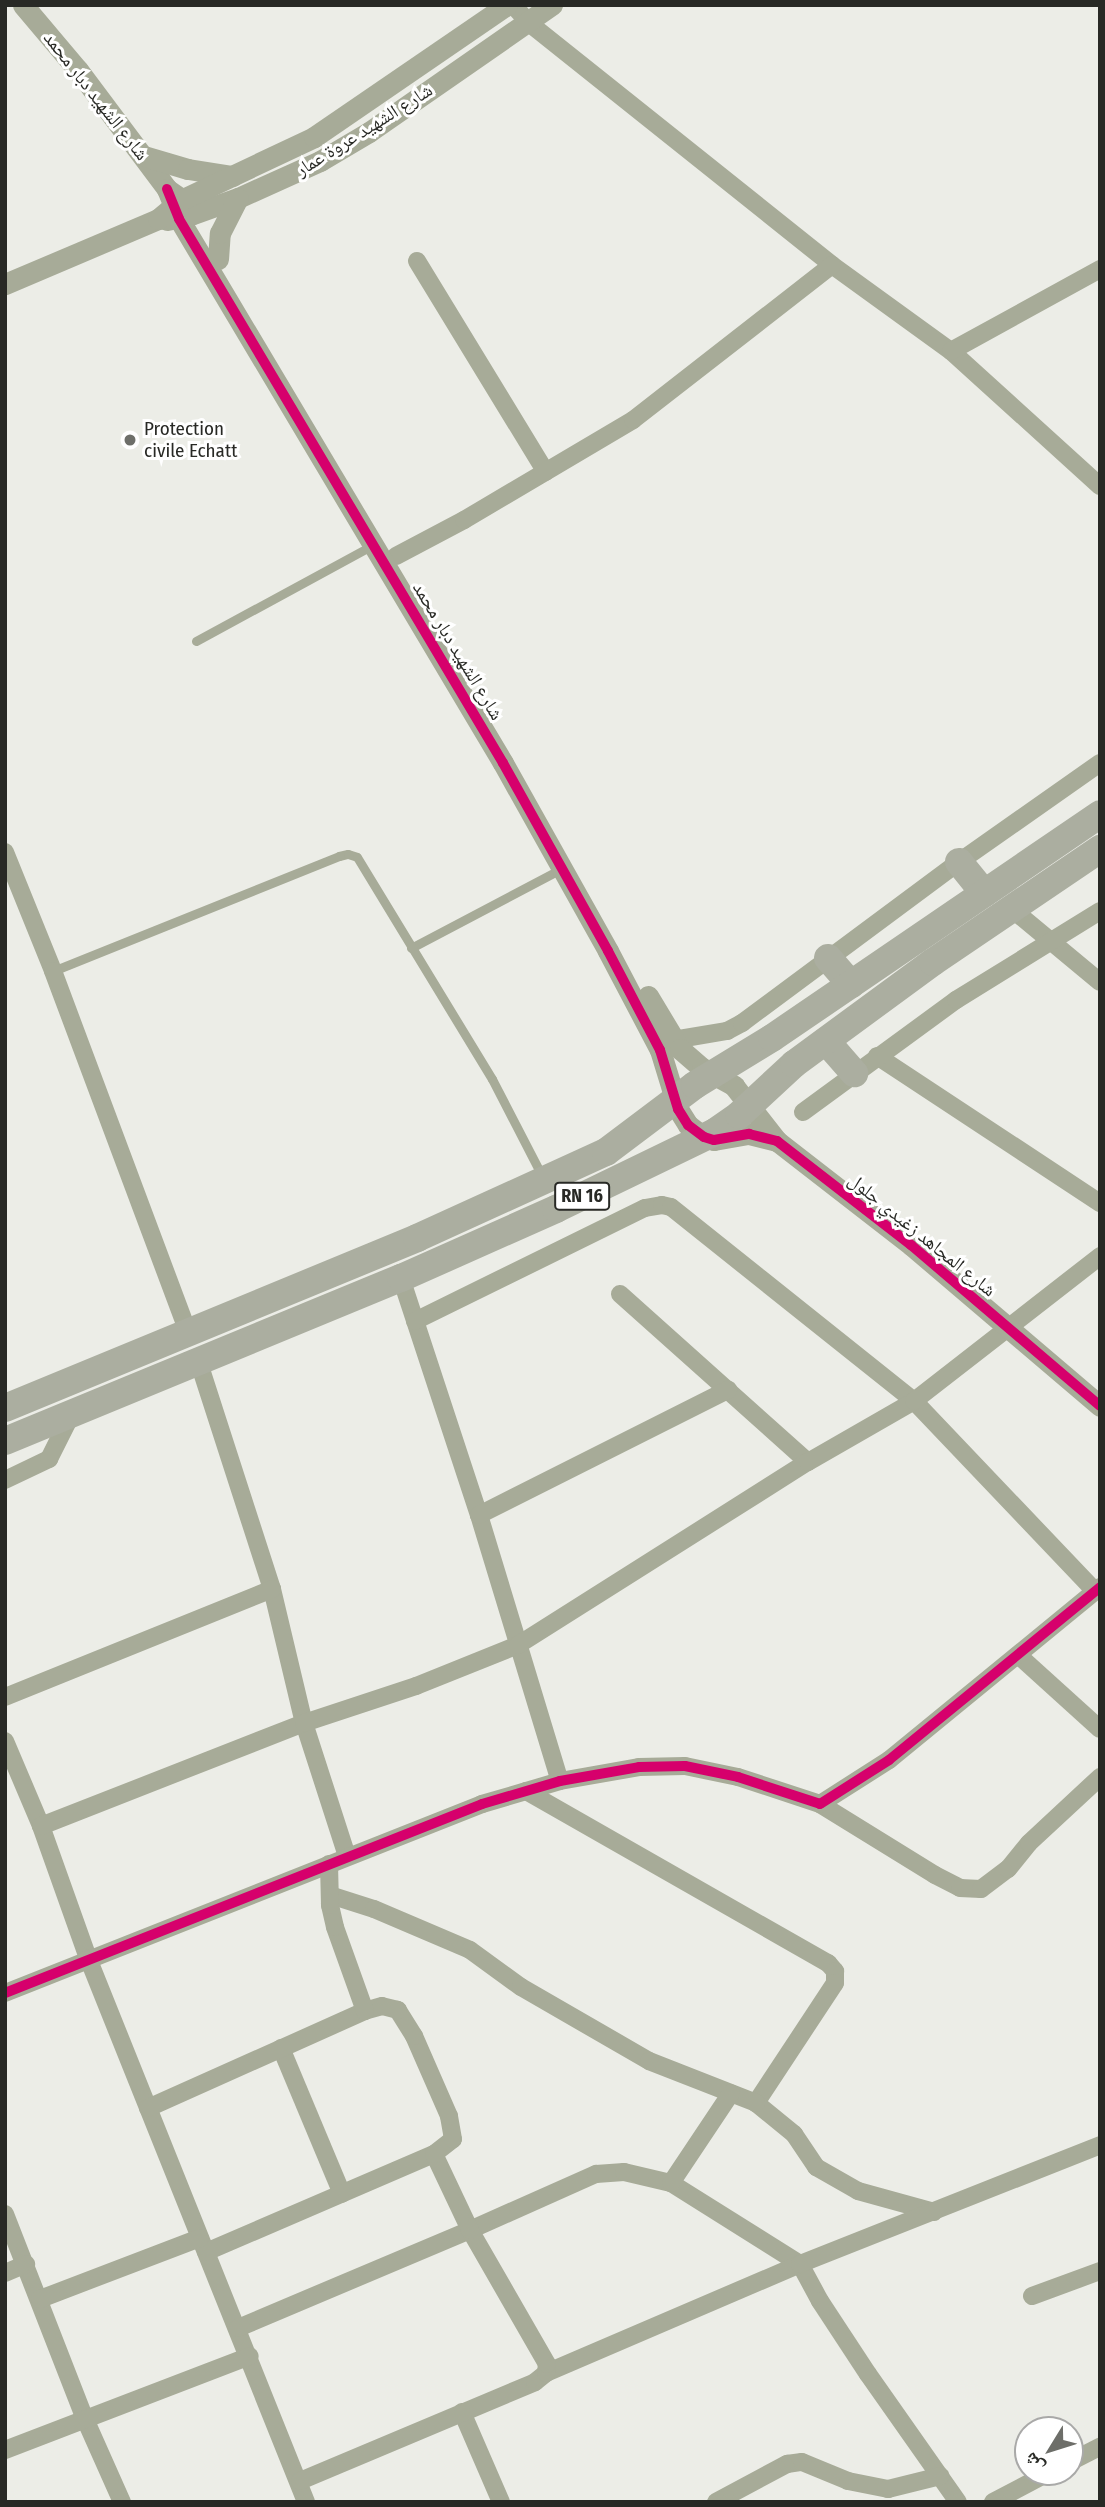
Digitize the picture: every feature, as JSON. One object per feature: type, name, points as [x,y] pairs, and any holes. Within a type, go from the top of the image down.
[{"type":"main road","name":"RN 16","points":[[5,1408],[417,1238],[615,1146],[675,1099],[713,1073],[756,1049],[1100,814]]},
{"type":"main road","name":"RN 16","points":[[5,1441],[401,1278],[556,1209],[704,1137],[728,1124],[794,1064],[1100,849]]},
{"type":"main road","points":[[959,862],[984,893]]},
{"type":"main road","points":[[828,958],[851,984]]},
{"type":"main road","points":[[826,1041],[854,1073]]},
{"type":"street","name":"شارع الشهيد دبار محمد","points":[[23,5],[144,156],[374,544],[562,869],[673,1040],[689,1059],[734,1086],[750,1105]]},
{"type":"street","name":"شارع الشهيد عروة عمار","points":[[5,284],[175,208],[326,129],[507,5]]},
{"type":"street","points":[[513,5],[528,23],[832,265],[951,351],[1098,483]]},
{"type":"street","name":"شارع الشهيد عروة عمار","points":[[175,208],[238,198],[320,161],[369,132],[552,5]]},
{"type":"street","points":[[144,156],[188,169],[232,176]]},
{"type":"street","points":[[218,259],[225,220],[238,198]]},
{"type":"street","name":"شارع الشهيد دبار محمد","points":[[175,208],[218,259],[396,556],[614,947],[660,1049],[675,1099],[688,1125],[704,1137]]},
{"type":"street","points":[[417,261],[546,472]]},
{"type":"street","points":[[396,556],[633,421],[832,265]]},
{"type":"street","points":[[951,351],[1100,270]]},
{"type":"street","points":[[673,1040],[727,1031],[742,1023],[959,862],[1100,763]]},
{"type":"street","points":[[5,852],[53,971],[188,1332]]},
{"type":"street","points":[[1012,909],[1100,982]]},
{"type":"street","points":[[803,1112],[877,1055],[957,1000],[1100,911]]},
{"type":"street","points":[[877,1055],[1100,1203]]},
{"type":"street","name":"شارع المجاهد زغيدي جلول","points":[[750,1105],[777,1142],[911,1245],[1100,1406]]},
{"type":"street","name":"شارع المجاهد زغيدي جلول","points":[[704,1137],[723,1139],[758,1135],[777,1142]]},
{"type":"street","points":[[415,1321],[645,1208],[662,1205],[671,1207],[914,1401],[1097,1589],[889,1760],[820,1804]]},
{"type":"street","points":[[41,1826],[304,1723],[416,1686],[518,1646],[808,1462],[914,1401],[1100,1256]]},
{"type":"street","points":[[401,1278],[479,1515],[560,1781]]},
{"type":"street","points":[[620,1294],[808,1462]]},
{"type":"street","points":[[199,1363],[272,1589],[304,1723],[347,1856]]},
{"type":"street","points":[[479,1515],[728,1390]]},
{"type":"street","points":[[5,1480],[49,1459],[72,1413]]},
{"type":"street","points":[[5,1697],[272,1589]]},
{"type":"street","points":[[1018,1655],[1100,1730]]},
{"type":"street","points":[[5,1741],[41,1826],[88,1958],[250,2356],[306,2502]]},
{"type":"street","points":[[5,1993],[482,1804],[560,1781],[639,1767],[685,1766],[738,1777],[820,1804],[935,1875],[960,1888],[981,1889],[1008,1869],[1029,1843],[1100,1777]]},
{"type":"street","points":[[526,1791],[828,1963],[835,1972],[835,1983],[756,2103]]},
{"type":"street","points":[[329,1864],[335,1927],[365,2011]]},
{"type":"street","points":[[330,1895],[374,1909],[470,1950],[521,1987],[649,2061],[756,2103],[794,2134],[817,2167],[858,2191],[934,2212]]},
{"type":"street","points":[[40,2299],[203,2245],[342,2194],[434,2154],[453,2139],[449,2116],[414,2036],[398,2010],[382,2006],[365,2011],[148,2108]]},
{"type":"street","points":[[281,2048],[342,2194]]},
{"type":"street","points":[[671,2183],[731,2093]]},
{"type":"street","points":[[300,2481],[535,2382],[546,2373],[800,2264],[1100,2145]]},
{"type":"street","points":[[434,2154],[470,2231],[547,2364],[546,2373]]},
{"type":"street","points":[[238,2328],[470,2231],[596,2174],[624,2172],[671,2183],[800,2264],[833,2322],[958,2502]]},
{"type":"street","points":[[5,2214],[85,2419],[122,2502]]},
{"type":"street","points":[[5,2273],[26,2264]]},
{"type":"street","points":[[1032,2296],[1100,2271]]},
{"type":"street","points":[[5,2450],[250,2356]]},
{"type":"street","points":[[462,2412],[501,2502]]},
{"type":"street","points":[[1084,2455],[1100,2447]]},
{"type":"street","points":[[716,2502],[787,2464],[802,2462],[848,2481],[888,2489],[940,2476]]},
{"type":"street","points":[[993,2502],[1023,2486]]},
{"type":"lane","points":[[196,641],[374,544]]},
{"type":"lane","points":[[53,971],[348,854],[357,857],[492,1079],[544,1181]]},
{"type":"lane","points":[[411,948],[562,869]]},
{"type":"cycle path","points":[[167,189],[179,219],[503,763],[608,951],[660,1050],[678,1109],[688,1125],[704,1137],[714,1140],[749,1134],[777,1141],[911,1245],[1100,1406]]},
{"type":"cycle path","points":[[5,1993],[482,1804],[560,1781],[639,1767],[685,1766],[738,1777],[820,1804],[889,1760],[1100,1587]]},
{"type":"place","name":"Protection civile Echatt","points":[[130,440]]}]
